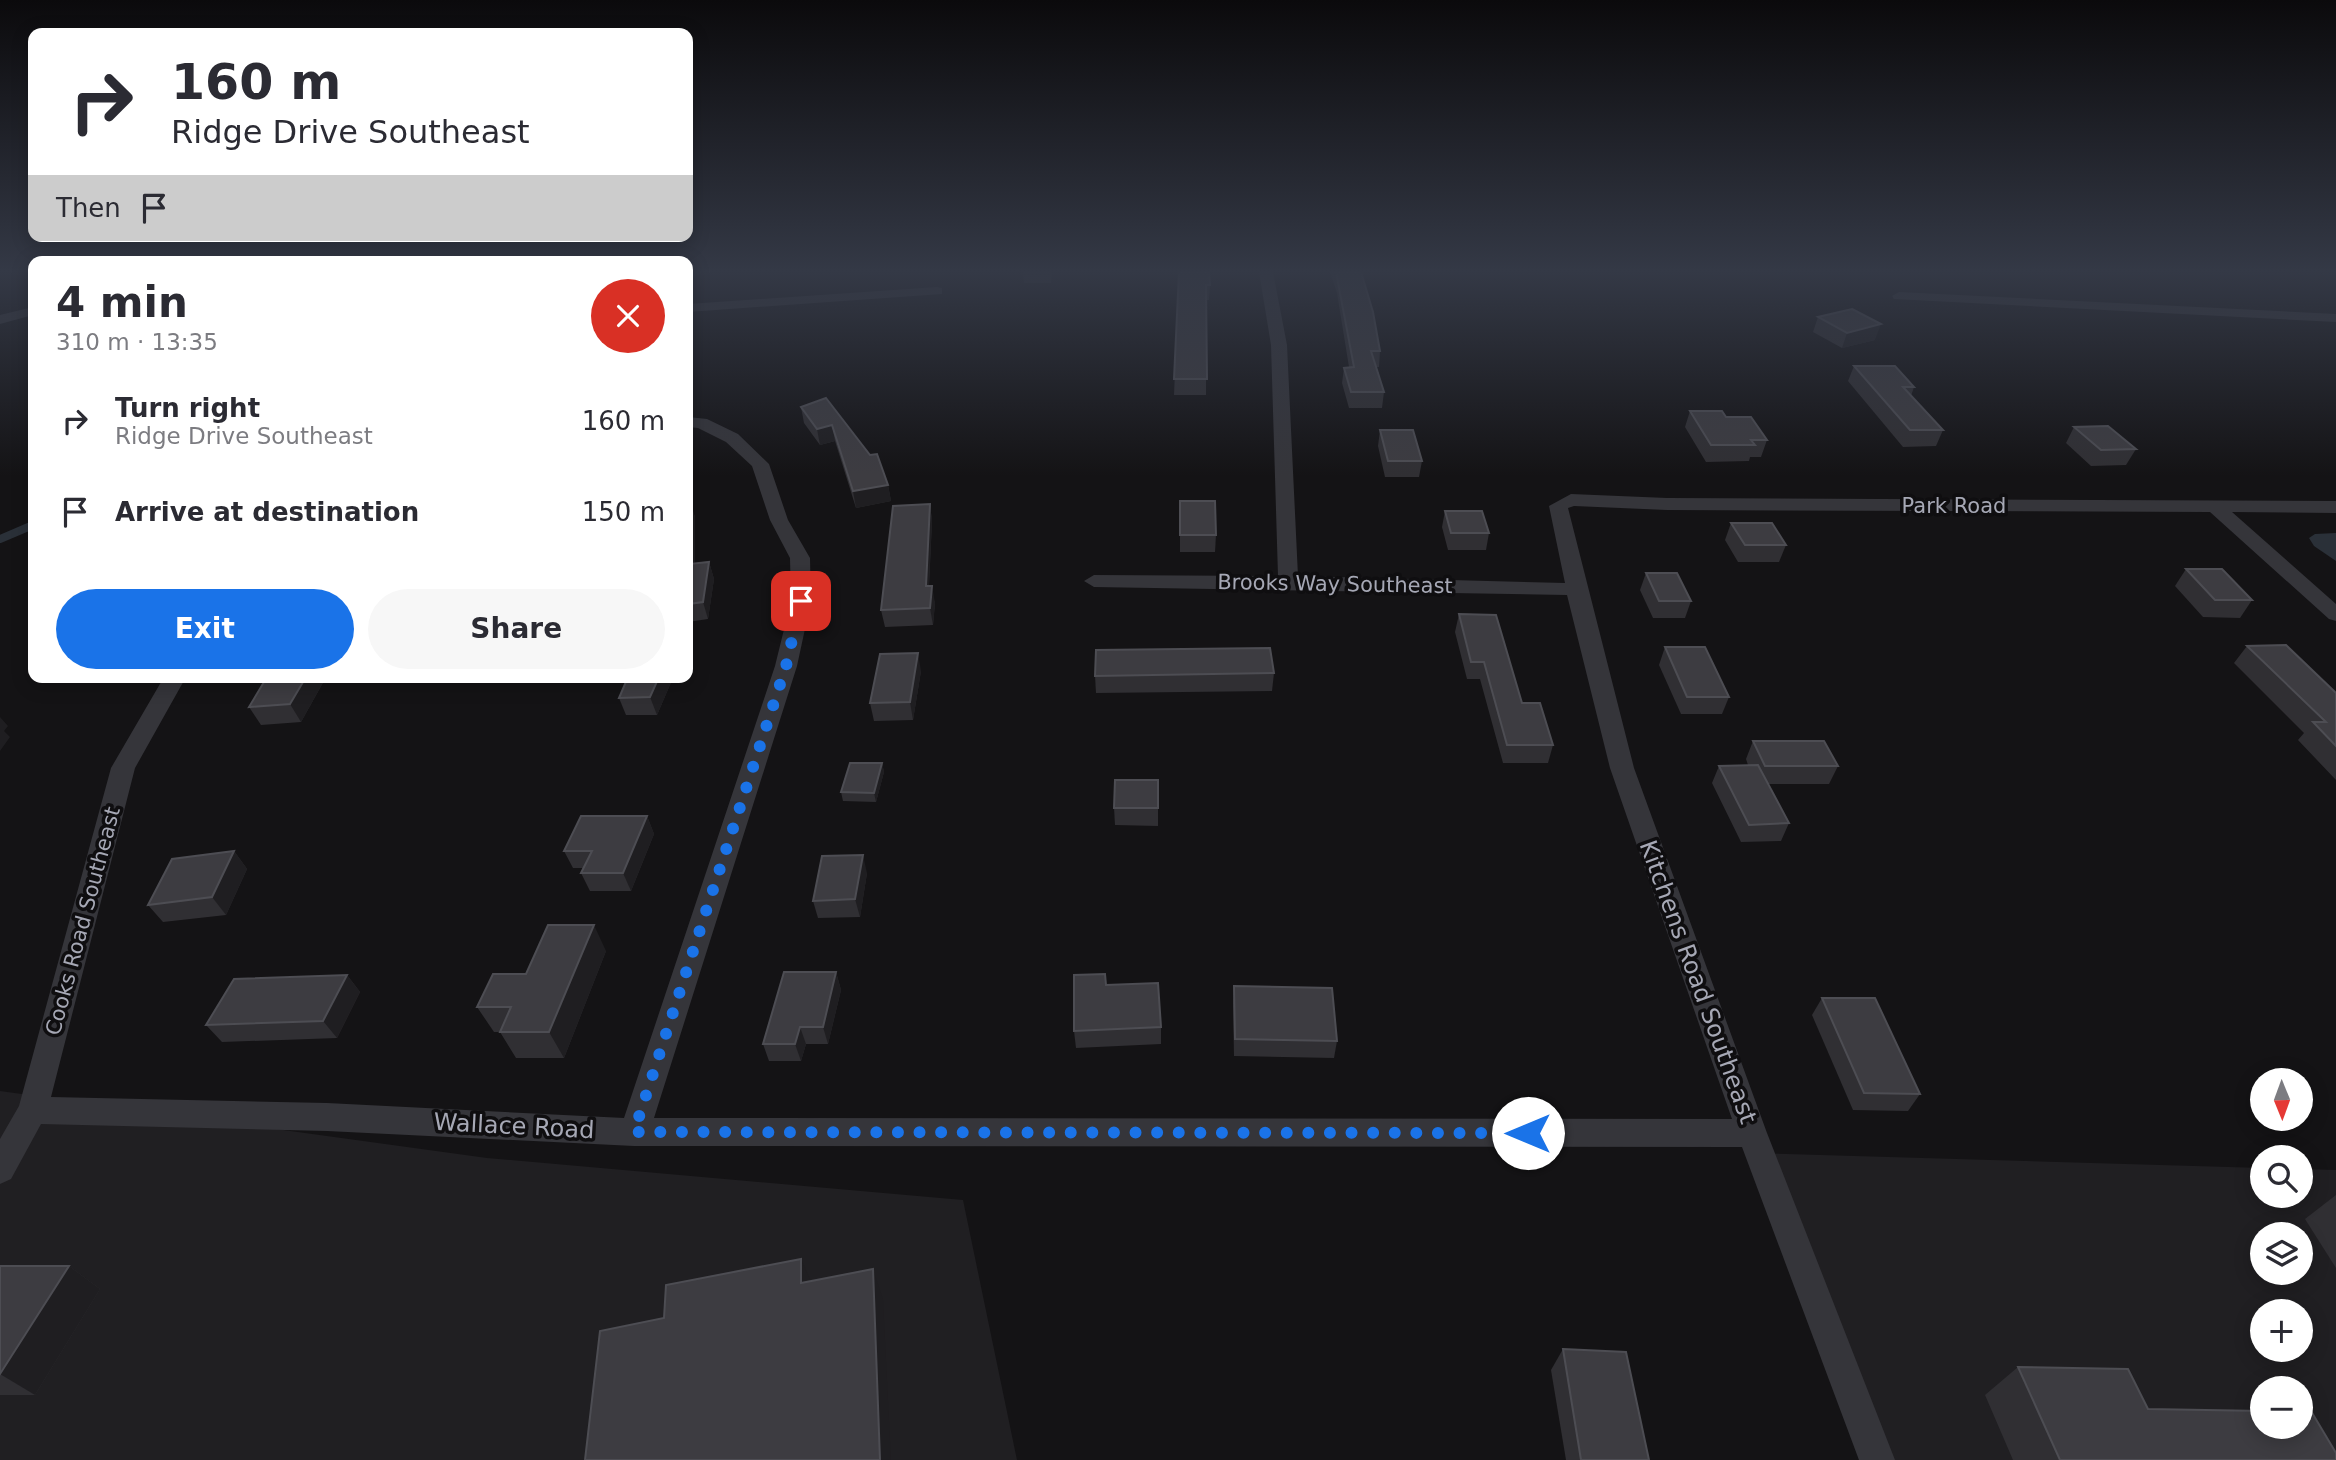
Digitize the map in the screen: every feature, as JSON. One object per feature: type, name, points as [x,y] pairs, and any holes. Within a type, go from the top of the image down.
[{"type":"street","points":[[1278,340],[1287,582]]},
{"type":"street","points":[[634,1132],[786,666],[801,601],[800,558],[779,520],[760,464],[732,438],[694,423]]},
{"type":"street","name":"Park Road","points":[[1571,500],[1681,504],[2336,508]]},
{"type":"street","name":"Kitchens Road Southeast","points":[[1571,500],[1558,506],[1576,589],[1622,768],[1752,1133],[1877,1460]]},
{"type":"street","points":[[2215,507],[2336,615]]},
{"type":"street","name":"Brooks Way Southeast","points":[[1094,581],[1287,582],[1576,589]]},
{"type":"street","name":"Cooks Road Southeast","points":[[0,1169],[33,1110],[123,768],[172,683]]},
{"type":"street","name":"Wallace Road","points":[[33,1110],[327,1117],[634,1132],[1752,1133]]},
{"type":"shaded area","points":[[2336,533],[2336,561],[2314,546],[2309,538],[2315,534]]},
{"type":"shaded area","points":[[0,1091],[487,1158],[963,1200],[1017,1460],[0,1460]]},
{"type":"shaded area","points":[[1755,1153],[2250,1168],[2250,1208],[2313,1208],[2313,1169],[2336,1170],[2336,1460],[1872,1460]]},
{"type":"building","points":[[1176,340],[1207,340],[1207,379],[1174,379]]},
{"type":"building","points":[[1349,340],[1378,340],[1380,351],[1371,351],[1384,392],[1351,392],[1344,368],[1354,367]]},
{"type":"building","points":[[1854,366],[1895,366],[1914,387],[1903,387],[1943,430],[1910,430]]},
{"type":"building","points":[[826,398],[870,455],[877,454],[888,485],[853,491],[832,425],[817,429],[801,407]]},
{"type":"building","points":[[1690,411],[1722,411],[1726,417],[1751,417],[1767,440],[1751,440],[1755,445],[1711,445]]},
{"type":"building","points":[[2108,426],[2136,449],[2101,450],[2074,427]]},
{"type":"building","points":[[1380,430],[1413,430],[1422,461],[1388,461]]},
{"type":"building","points":[[1180,501],[1215,501],[1216,535],[1180,535]]},
{"type":"building","points":[[930,504],[926,586],[932,586],[930,608],[881,610],[893,506]]},
{"type":"building","points":[[1445,511],[1482,511],[1489,533],[1451,533]]},
{"type":"building","points":[[1731,523],[1772,523],[1786,545],[1745,545]]},
{"type":"building","points":[[709,562],[703,602],[693,603],[693,564]]},
{"type":"building","points":[[2186,569],[2222,569],[2252,600],[2215,600]]},
{"type":"building","points":[[1646,573],[1677,573],[1691,601],[1659,601]]},
{"type":"building","points":[[1459,614],[1496,615],[1522,703],[1540,703],[1553,745],[1507,745],[1484,662],[1471,662]]},
{"type":"building","points":[[2286,645],[2336,693],[2336,746],[2313,722],[2326,722],[2247,646]]},
{"type":"building","points":[[1665,647],[1705,647],[1729,697],[1687,697]]},
{"type":"building","points":[[1270,648],[1274,673],[1095,676],[1096,650]]},
{"type":"building","points":[[918,653],[910,702],[870,703],[880,654]]},
{"type":"building","points":[[263,683],[302,683],[290,704],[249,707]]},
{"type":"building","points":[[625,683],[656,683],[650,697],[619,698]]},
{"type":"building","points":[[1753,741],[1824,741],[1838,766],[1765,766]]},
{"type":"building","points":[[850,763],[882,763],[874,793],[841,792]]},
{"type":"building","points":[[1758,765],[1789,823],[1749,825],[1719,766]]},
{"type":"building","points":[[1115,780],[1158,780],[1158,808],[1114,808]]},
{"type":"building","points":[[581,816],[647,816],[623,873],[581,873],[592,851],[564,851]]},
{"type":"building","points":[[234,851],[212,897],[148,905],[172,859]]},
{"type":"building","points":[[863,855],[855,899],[813,901],[822,856]]},
{"type":"building","points":[[548,925],[594,925],[549,1032],[500,1032],[511,1007],[477,1007],[493,974],[526,974]]},
{"type":"building","points":[[784,972],[836,972],[823,1027],[800,1027],[795,1044],[763,1044]]},
{"type":"building","points":[[1105,974],[1106,985],[1158,983],[1161,1027],[1074,1031],[1074,975]]},
{"type":"building","points":[[347,975],[323,1021],[206,1025],[234,979]]},
{"type":"building","points":[[1234,986],[1332,988],[1337,1041],[1235,1039]]},
{"type":"building","points":[[1822,998],[1875,998],[1920,1094],[1864,1093]]},
{"type":"building","points":[[801,1259],[801,1283],[873,1269],[880,1460],[585,1460],[600,1331],[664,1318],[666,1285]]},
{"type":"building","points":[[0,1266],[69,1266],[0,1374]]},
{"type":"building","points":[[1563,1349],[1626,1352],[1649,1460],[1581,1460]]},
{"type":"building","points":[[2018,1367],[2128,1369],[2148,1409],[2250,1411],[2250,1439],[2313,1439],[2313,1414],[2336,1453],[2336,1460],[2060,1460]]},
{"type":"waterway","points":[[0,539],[28,527]]},
{"type":"route","points":[[801,601],[786,666],[634,1132],[1528,1133]]}]
